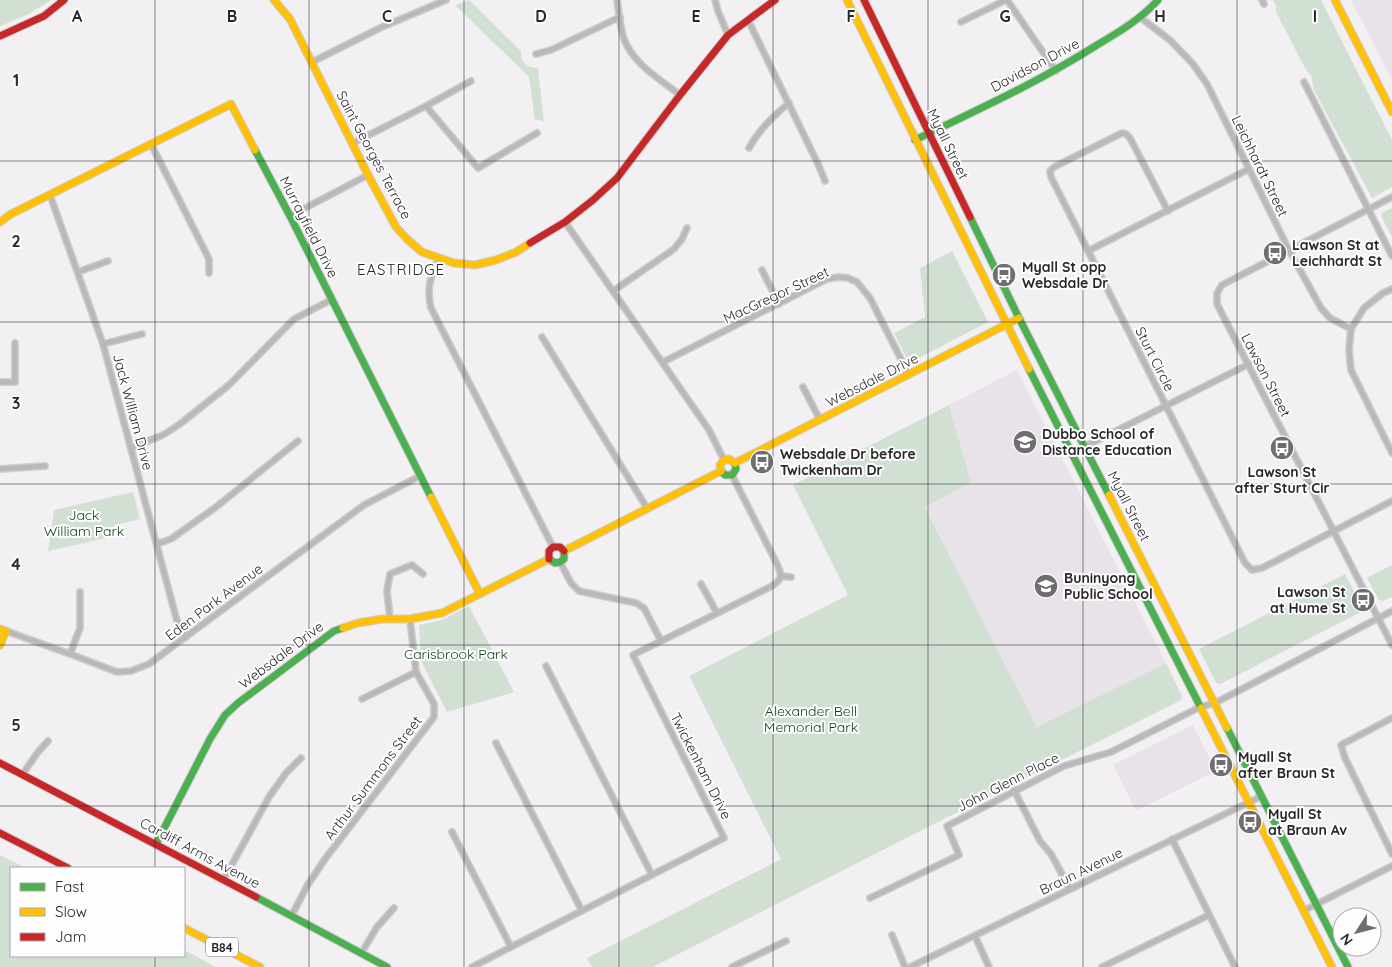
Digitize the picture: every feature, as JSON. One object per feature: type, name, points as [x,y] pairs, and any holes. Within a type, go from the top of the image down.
[{"type":"street","points":[[0,36],[44,16],[64,0]]},
{"type":"street","name":"Saint Georges Terrace","points":[[274,0],[290,19],[396,228],[422,252],[454,264],[476,264],[496,260],[516,252],[565,222],[593,200],[617,178],[728,35],[775,0]]},
{"type":"street","points":[[312,62],[382,27],[446,0]]},
{"type":"street","points":[[617,0],[624,39],[633,56],[680,95]]},
{"type":"street","points":[[715,0],[728,35]]},
{"type":"street","name":"Myall Street","points":[[847,0],[1007,325],[1332,967]]},
{"type":"street","name":"Myall Street","points":[[864,0],[1019,318],[1348,967]]},
{"type":"street","points":[[961,22],[1006,0],[1056,71]]},
{"type":"street","name":"Davidson Drive","points":[[915,140],[1056,71],[1140,17],[1158,0]]},
{"type":"street","points":[[1335,0],[1392,112]]},
{"type":"street","points":[[536,54],[551,50],[620,16]]},
{"type":"street","name":"Leichhardt Street","points":[[1140,17],[1171,41],[1193,64],[1207,84],[1289,250],[1321,308],[1330,318],[1351,329]]},
{"type":"street","points":[[748,20],[825,181]]},
{"type":"street","points":[[353,143],[471,81]]},
{"type":"street","points":[[1304,82],[1392,256]]},
{"type":"street","points":[[749,148],[754,138],[771,118],[789,103]]},
{"type":"street","name":"Murrayfield Drive","points":[[0,222],[11,214],[231,104],[290,216],[480,594]]},
{"type":"street","points":[[426,106],[478,168],[537,133]]},
{"type":"street","name":"Sturt Circle","points":[[1168,211],[1130,138],[1126,134],[1122,133],[1050,171],[1051,177],[1245,564],[1252,570],[1262,568],[1392,500]]},
{"type":"street","points":[[151,144],[209,258],[209,272]]},
{"type":"street","points":[[1088,251],[1249,169]]},
{"type":"street","points":[[290,216],[368,175]]},
{"type":"street","name":"Jack William Drive","points":[[50,195],[103,344],[177,621],[186,636]]},
{"type":"street","name":"Lawson Street","points":[[1392,197],[1222,285],[1216,292],[1217,304],[1392,645]]},
{"type":"street","points":[[565,222],[709,430],[724,460]]},
{"type":"street","points":[[613,291],[674,248],[682,239],[687,228]]},
{"type":"street","points":[[438,259],[429,286],[428,296],[431,308],[553,548]]},
{"type":"street","points":[[78,272],[108,260]]},
{"type":"street","points":[[762,270],[779,304]]},
{"type":"street","name":"MacGregor Street","points":[[663,362],[827,279],[839,277],[857,282],[870,298],[908,375]]},
{"type":"street","points":[[1392,289],[1383,293],[1364,308],[1351,329],[1349,350],[1350,370],[1392,453]]},
{"type":"street","points":[[131,448],[163,435],[180,424],[229,385],[294,319],[331,300]]},
{"type":"street","name":"Websdale Drive","points":[[735,464],[1019,318]]},
{"type":"street","points":[[103,344],[142,334]]},
{"type":"street","points":[[542,337],[647,508]]},
{"type":"street","points":[[0,382],[15,382],[15,343]]},
{"type":"street","points":[[1072,453],[1249,364]]},
{"type":"street","points":[[803,387],[820,420]]},
{"type":"street","points":[[157,544],[171,539],[216,507],[298,441]]},
{"type":"street","points":[[730,459],[735,464],[736,471],[725,475],[721,471],[720,466],[724,460],[730,459]]},
{"type":"street","points":[[0,468],[45,466]]},
{"type":"street","points":[[564,551],[721,471]]},
{"type":"street","points":[[732,474],[777,564],[781,576],[791,577]]},
{"type":"street","name":"Eden Park Avenue","points":[[3,630],[117,672],[132,671],[149,664],[364,505],[420,476]]},
{"type":"street","points":[[558,547],[564,551],[565,556],[560,562],[555,563],[549,558],[549,551],[553,548],[558,547]]},
{"type":"street","name":"Websdale Drive","points":[[156,844],[210,739],[225,715],[238,703],[334,631],[358,623],[382,619],[410,619],[442,613],[549,558]]},
{"type":"street","points":[[560,562],[571,584],[578,591],[636,603],[644,608],[661,641]]},
{"type":"street","points":[[390,619],[387,592],[390,574],[412,565],[423,574]]},
{"type":"street","name":"Twickenham Drive","points":[[472,967],[724,838],[633,656],[776,583],[781,576]]},
{"type":"street","points":[[702,584],[717,614]]},
{"type":"street","points":[[70,654],[80,628],[80,592]]},
{"type":"street","name":"John Glenn Place","points":[[870,898],[959,855],[946,826],[1064,766],[1111,752],[1200,707],[1215,703],[1392,612]]},
{"type":"street","name":"Arthur Summons Street","points":[[292,915],[307,886],[326,859],[434,717],[434,704],[416,672],[410,619]]},
{"type":"street","points":[[0,645],[3,630]]},
{"type":"street","points":[[546,666],[652,875]]},
{"type":"street","points":[[362,699],[416,672]]},
{"type":"street","points":[[1392,718],[1342,745],[1345,758],[1392,854]]},
{"type":"street","points":[[22,775],[48,741]]},
{"type":"street","points":[[496,743],[582,911]]},
{"type":"street","points":[[224,879],[269,797],[286,773],[301,758]]},
{"type":"street","name":"Cardiff Arms Avenue","points":[[0,763],[224,879],[387,967]]},
{"type":"street","points":[[1014,790],[1040,841],[1051,854],[1070,889]]},
{"type":"street","name":"Braun Avenue","points":[[910,967],[1262,796]]},
{"type":"street","points":[[452,832],[511,946]]},
{"type":"street","points":[[0,833],[66,867]]},
{"type":"street","points":[[1172,839],[1235,967]]},
{"type":"street","points":[[1303,910],[1392,866]]},
{"type":"street","points":[[362,952],[377,927],[394,908]]},
{"type":"street","points":[[1102,967],[1209,915]]},
{"type":"street","name":"B84","points":[[185,929],[260,967]]},
{"type":"street","points":[[892,935],[905,967]]},
{"type":"street","points":[[975,936],[989,967]]},
{"type":"street","points":[[732,967],[786,940]]},
{"type":"shaded area","points":[[1351,0],[1392,0],[1392,80]]},
{"type":"shaded area","name":"Buninyong Public School","points":[[1017,370],[1166,663],[1037,727],[925,506],[971,482],[949,405]]},
{"type":"shaded area","points":[[1193,725],[1216,771],[1136,811],[1113,765]]},
{"type":"green space","points":[[0,0],[51,0],[29,14],[0,26]]},
{"type":"green space","points":[[469,0],[521,51],[525,64],[538,68],[544,122],[535,120],[529,77],[455,5]]},
{"type":"green space","points":[[1272,0],[1321,0],[1392,140],[1392,187],[1372,198],[1314,90],[1311,75],[1306,70],[1276,12],[1276,6]]},
{"type":"green space","points":[[1392,208],[1392,237],[1381,216],[1383,212]]},
{"type":"green space","points":[[952,251],[988,322],[909,363],[894,333],[925,317],[920,268]]},
{"type":"green space","name":"Alexander Bell Memorial Park","points":[[949,405],[971,482],[925,507],[1037,727],[1166,663],[1182,696],[1181,700],[653,967],[592,967],[587,958],[781,859],[689,676],[848,595],[793,485]]},
{"type":"green space","name":"Jack William Park","points":[[133,492],[140,519],[113,526],[115,536],[48,551],[54,510]]},
{"type":"green space","points":[[1392,565],[1392,597],[1383,601],[1379,600],[1367,578]]},
{"type":"green space","points":[[1345,574],[1363,608],[1361,612],[1220,684],[1216,683],[1199,649]]},
{"type":"green space","name":"Carisbrook Park","points":[[469,606],[514,692],[447,712],[421,661],[419,625],[442,620]]},
{"type":"green space","points":[[0,855],[24,867],[10,867],[10,957],[185,957],[185,951],[216,967],[0,967]]},
{"type":"traffic: fast","points":[[915,140],[1053,71],[1129,25],[1158,0]]},
{"type":"traffic: fast","points":[[255,150],[431,497]]},
{"type":"traffic: fast","points":[[970,217],[1109,495]]},
{"type":"traffic: fast","points":[[1029,369],[1201,708]]},
{"type":"traffic: fast","points":[[721,471],[725,475],[732,475],[736,469],[735,463]]},
{"type":"traffic: fast","points":[[549,559],[555,563],[560,562],[564,559],[564,551]]},
{"type":"traffic: fast","points":[[156,844],[210,739],[225,715],[238,703],[334,631],[343,628]]},
{"type":"traffic: fast","points":[[1227,728],[1348,967]]},
{"type":"traffic: fast","points":[[256,897],[387,967]]},
{"type":"traffic: slow","points":[[274,0],[290,19],[368,175],[396,227],[408,240],[422,252],[454,263],[475,265],[496,260],[516,252],[530,243]]},
{"type":"traffic: slow","points":[[847,0],[1029,369]]},
{"type":"traffic: slow","points":[[1335,0],[1392,112]]},
{"type":"traffic: slow","points":[[0,222],[11,214],[231,104],[255,150]]},
{"type":"traffic: slow","points":[[735,463],[1019,318]]},
{"type":"traffic: slow","points":[[721,471],[720,465],[724,460],[729,459],[735,463]]},
{"type":"traffic: slow","points":[[564,551],[721,471]]},
{"type":"traffic: slow","points":[[1109,495],[1227,728]]},
{"type":"traffic: slow","points":[[431,497],[480,594]]},
{"type":"traffic: slow","points":[[343,628],[382,619],[410,619],[442,613],[549,559]]},
{"type":"traffic: slow","points":[[0,629],[6,631],[0,645]]},
{"type":"traffic: slow","points":[[1201,708],[1332,967]]},
{"type":"traffic: slow","points":[[185,929],[260,967]]},
{"type":"traffic: jam","points":[[0,36],[44,16],[64,0]]},
{"type":"traffic: jam","points":[[530,243],[565,222],[617,178],[728,35],[775,0]]},
{"type":"traffic: jam","points":[[864,0],[970,217]]},
{"type":"traffic: jam","points":[[549,559],[549,551],[553,547],[560,547],[564,551]]},
{"type":"traffic: jam","points":[[0,763],[256,897]]},
{"type":"traffic: jam","points":[[0,833],[66,867]]},
{"type":"place","name":"Lawson St at Leichhardt St","points":[[1275,253]]},
{"type":"place","name":"Myall St opp Websdale Dr","points":[[1004,275]]},
{"type":"place","name":"Dubbo School of Distance Education","points":[[1025,442]]},
{"type":"place","name":"Lawson St after Sturt Cir","points":[[1282,448]]},
{"type":"place","name":"Websdale Dr before Twickenham Dr","points":[[762,462]]},
{"type":"place","name":"Buninyong Public School","points":[[1046,586]]},
{"type":"place","name":"Lawson St at Hume St","points":[[1363,600]]},
{"type":"place","name":"Myall St after Braun St","points":[[1221,765]]},
{"type":"place","name":"Myall St at Braun Av","points":[[1250,822]]},
{"type":"district","name":"EASTRIDGE","points":[[401,269]]}]
